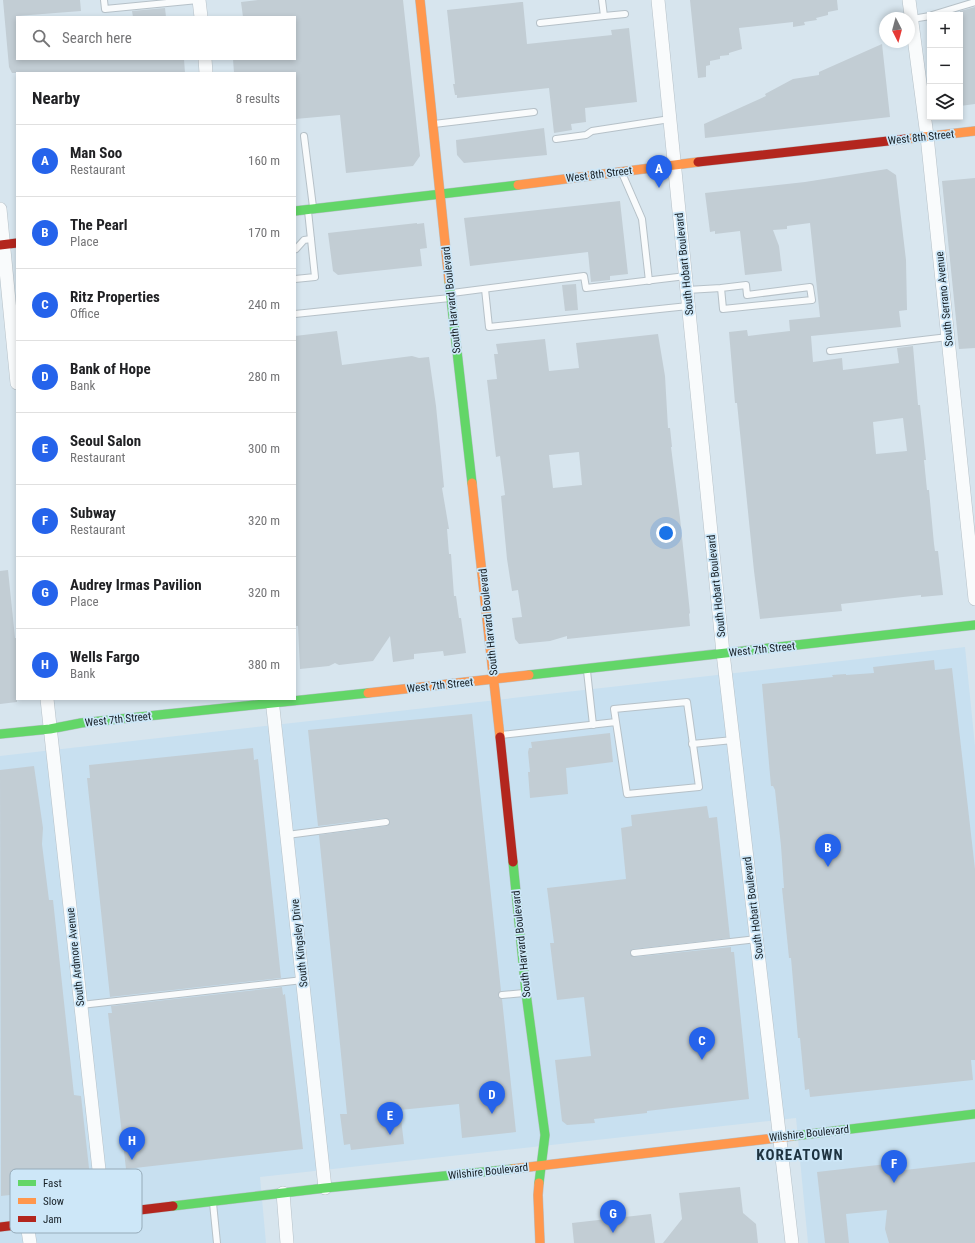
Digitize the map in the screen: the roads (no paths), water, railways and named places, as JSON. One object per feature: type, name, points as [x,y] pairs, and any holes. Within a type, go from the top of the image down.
[{"type":"street","points":[[198,0],[200,16]]},
{"type":"street","name":"South Harvard Boulevard","points":[[420,0],[439,195],[494,679],[526,992],[545,1135],[538,1194],[540,1243]]},
{"type":"street","name":"South Hobart Boulevard","points":[[658,0],[723,653],[792,1243]]},
{"type":"street","name":"South Serrano Avenue","points":[[909,0],[911,12]]},
{"type":"street","name":"South Serrano Avenue","points":[[915,43],[927,136],[975,599]]},
{"type":"street","points":[[205,60],[206,72]]},
{"type":"street","name":"West 8th Street","points":[[296,211],[439,195],[674,165],[975,131]]},
{"type":"street","points":[[0,209],[7,244],[9,307],[16,374]]},
{"type":"street","name":"West 7th Street","points":[[296,699],[494,679],[975,625]]},
{"type":"street","name":"South Ardmore Avenue","points":[[47,700],[99,1169]]},
{"type":"street","name":"West 7th Street","points":[[0,734],[50,729],[81,723],[282,700]]},
{"type":"street","name":"South Kingsley Drive","points":[[272,701],[325,1188]]},
{"type":"street","name":"Wilshire Boulevard","points":[[142,1210],[325,1188],[541,1166],[780,1136],[975,1114]]},
{"type":"street","points":[[283,1193],[288,1243]]},
{"type":"street","name":"Wilshire Boulevard","points":[[0,1227],[10,1226]]},
{"type":"street","points":[[29,1233],[30,1243]]},
{"type":"lane","points":[[104,0],[105,9],[198,0]]},
{"type":"lane","points":[[602,0],[604,16]]},
{"type":"lane","points":[[941,12],[975,2]]},
{"type":"lane","points":[[540,23],[625,14]]},
{"type":"lane","points":[[915,19],[927,16]]},
{"type":"lane","points":[[433,124],[534,112]]},
{"type":"lane","points":[[556,139],[586,135],[592,131],[670,119]]},
{"type":"lane","points":[[296,279],[315,276],[307,240],[310,209],[304,136]]},
{"type":"lane","points":[[621,172],[642,219],[649,281]]},
{"type":"lane","points":[[296,241],[307,240]]},
{"type":"lane","points":[[296,250],[307,240]]},
{"type":"lane","points":[[296,314],[451,296],[485,289],[584,276],[586,288],[686,276]]},
{"type":"lane","points":[[687,290],[746,285],[747,295],[810,287],[812,300],[723,309],[721,288]]},
{"type":"lane","points":[[485,289],[489,327],[688,306]]},
{"type":"lane","points":[[830,351],[948,337]]},
{"type":"lane","points":[[586,669],[593,725]]},
{"type":"lane","points":[[687,702],[699,787],[627,794],[616,722],[614,709],[687,702]]},
{"type":"lane","points":[[500,735],[616,722]]},
{"type":"lane","points":[[692,744],[733,740]]},
{"type":"lane","points":[[287,835],[386,822]]},
{"type":"lane","points":[[634,953],[757,939]]},
{"type":"lane","points":[[81,1005],[303,980]]},
{"type":"lane","points":[[502,995],[526,992]]},
{"type":"lane","points":[[213,1202],[217,1243]]},
{"type":"place","name":"Man Soo","points":[[659,188]]},
{"type":"place","name":"The Pearl","points":[[828,867]]},
{"type":"place","name":"Ritz Properties","points":[[702,1060]]},
{"type":"place","name":"Bank of Hope","points":[[492,1114]]},
{"type":"place","name":"Seoul Salon","points":[[390,1135]]},
{"type":"place","name":"Wells Fargo","points":[[132,1160]]},
{"type":"place","name":"Subway","points":[[894,1183]]},
{"type":"place","name":"Audrey Irmas Pavilion","points":[[613,1233]]},
{"type":"district","name":"KOREATOWN","points":[[800,1155]]}]
